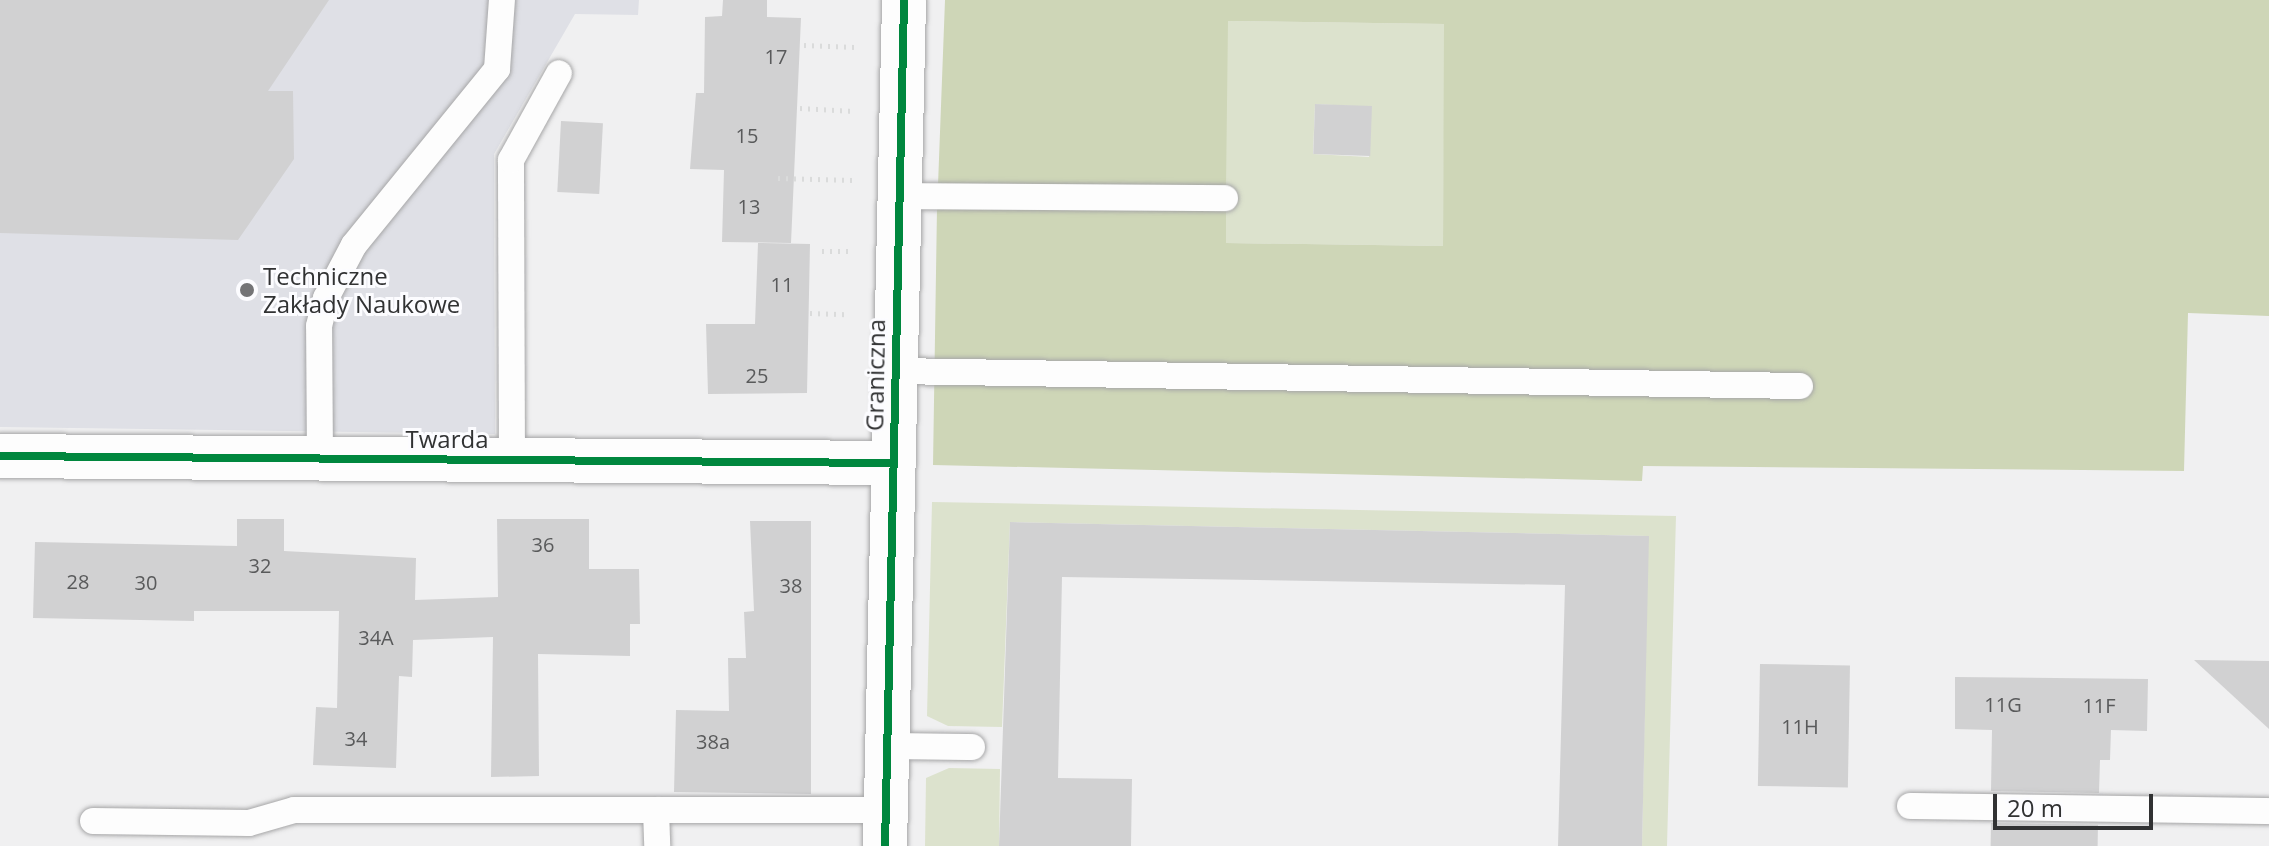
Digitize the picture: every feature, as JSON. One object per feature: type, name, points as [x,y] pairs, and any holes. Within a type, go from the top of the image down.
[{"type":"street","name":"Graniczna","points":[[885,828],[895,371],[883,188],[904,0]]},
{"type":"street","name":"Twarda","points":[[0,456],[893,463]]},
{"type":"lane","points":[[320,459],[319,326],[326,298],[354,245],[497,69],[502,0]]},
{"type":"lane","points":[[512,460],[511,160],[559,73]]},
{"type":"lane","points":[[883,188],[1225,198]]},
{"type":"lane","points":[[895,371],[1800,386]]},
{"type":"lane","points":[[887,746],[972,747]]},
{"type":"lane","points":[[1910,806],[2269,811]]},
{"type":"lane","points":[[93,821],[249,823],[294,810],[656,810],[885,828]]},
{"type":"lane","points":[[656,810],[657,846]]},
{"type":"path","points":[[804,45],[869,48]]},
{"type":"path","points":[[800,108],[868,112]]},
{"type":"path","points":[[778,178],[883,188]]},
{"type":"path","points":[[822,251],[864,251]]},
{"type":"path","points":[[810,313],[863,314]]},
{"type":"shaded area","name":"Techniczne Zakłady Naukowe","points":[[0,0],[639,0],[638,15],[575,14],[494,154],[495,434],[0,427]]},
{"type":"green space","points":[[945,0],[2269,0],[2269,316],[2188,313],[2184,471],[1643,466],[1642,481],[933,465],[937,208],[1226,209],[1226,243],[1443,246],[1444,24],[1228,21],[1226,187],[938,185]]},
{"type":"green space","points":[[1227,21],[1445,24],[1443,246],[1225,243],[1226,209],[938,185]],"holes":[[[1315,104],[1371,107],[1369,157],[1313,154]]]},
{"type":"green space","points":[[932,502],[1676,516],[1667,846],[1642,846],[1648,536],[1010,522],[1002,727],[948,726],[927,716]]},
{"type":"green space","points":[[949,768],[1000,769],[999,846],[925,846],[926,778]]},
{"type":"building","points":[[0,0],[329,0],[268,91],[293,91],[294,159],[238,240],[0,233]]},
{"type":"building","points":[[723,0],[767,0],[767,17],[801,18],[791,243],[722,242],[724,170],[690,169],[696,93],[704,93],[705,17],[722,16]]},
{"type":"building","points":[[1315,104],[1372,106],[1370,156],[1313,154]]},
{"type":"building","points":[[561,121],[603,123],[599,194],[557,192]]},
{"type":"building","points":[[758,243],[810,244],[807,393],[708,394],[706,324],[755,324]]},
{"type":"building","points":[[237,519],[284,519],[284,551],[416,558],[415,600],[498,597],[497,519],[589,519],[589,569],[639,569],[640,624],[630,624],[630,656],[538,654],[539,776],[491,777],[493,637],[413,640],[412,677],[399,676],[396,768],[313,765],[316,707],[337,708],[339,611],[194,611],[194,621],[33,618],[35,542],[237,546]]},
{"type":"building","points":[[750,521],[811,521],[811,794],[674,792],[676,710],[729,711],[728,658],[746,658],[744,612],[754,611]]},
{"type":"building","points":[[1010,522],[1649,536],[1642,846],[1558,846],[1565,585],[1062,577],[1058,778],[1132,779],[1131,846],[999,846]]},
{"type":"building","points":[[2194,660],[2269,661],[2269,729]]},
{"type":"building","points":[[1760,664],[1850,666],[1848,788],[1758,786]]},
{"type":"building","points":[[1955,677],[2148,679],[2147,731],[2111,730],[2110,760],[2100,760],[2099,793],[1991,791],[1992,730],[1955,729]]},
{"type":"building","points":[[1991,823],[2098,825],[2098,846],[1991,846]]},
{"type":"cycle path","points":[[885,846],[904,0]]},
{"type":"cycle path","points":[[0,456],[893,463]]},
{"type":"place","name":"Techniczne Zakłady Naukowe","points":[[247,290]]}]
